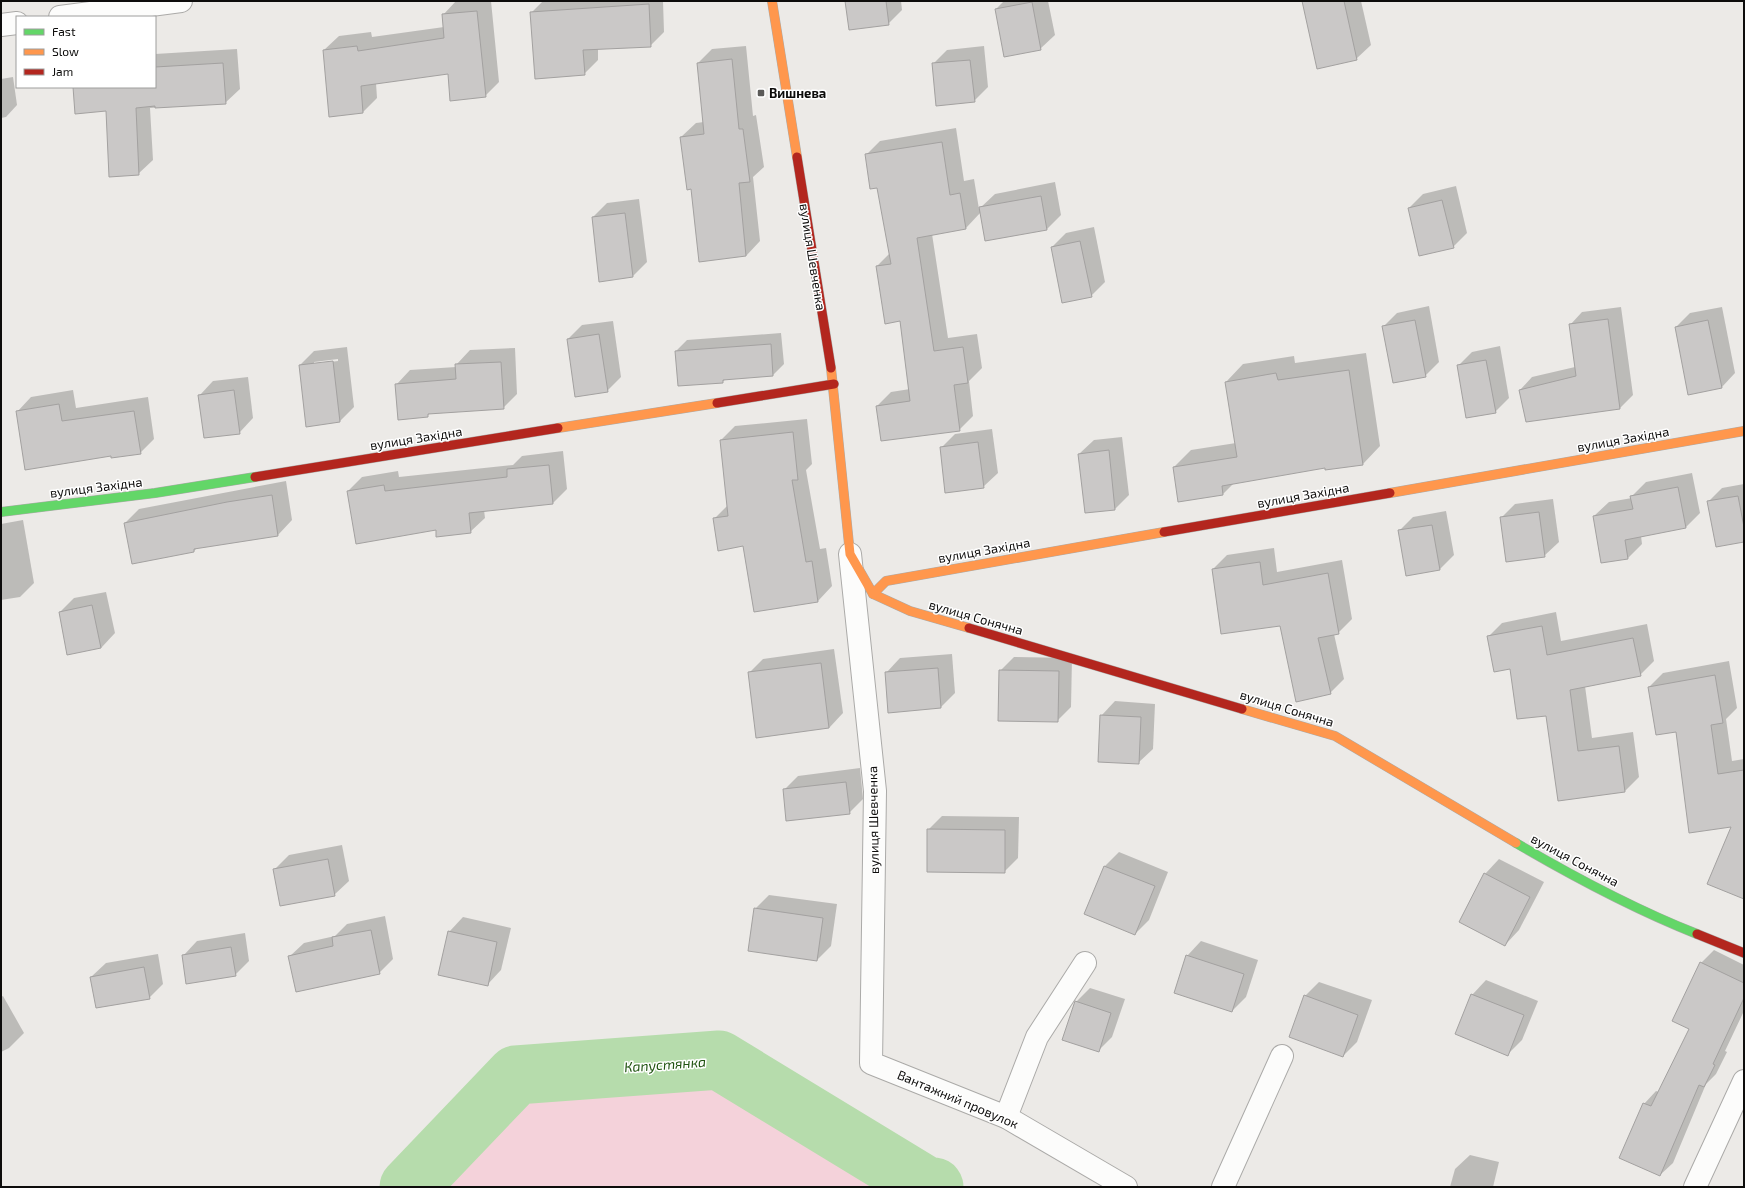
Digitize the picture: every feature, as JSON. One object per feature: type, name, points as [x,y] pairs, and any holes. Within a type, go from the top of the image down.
[{"type":"street","points":[[68,16],[181,1]]},
{"type":"street","name":"вулиця Шевченка","points":[[772,1],[834,384],[875,791],[871,1063]]},
{"type":"street","points":[[1,25],[16,23]]},
{"type":"street","name":"вулиця Західна","points":[[1,512],[155,493],[834,384]]},
{"type":"street","name":"вулиця Західна","points":[[873,594],[886,580],[1744,431]]},
{"type":"street","points":[[850,554],[873,594]]},
{"type":"street","name":"вулиця Сонячна","points":[[873,594],[910,611],[1335,736],[1559,868],[1672,924],[1744,953]]},
{"type":"street","points":[[1006,1118],[1037,1037],[1085,963]]},
{"type":"street","points":[[1223,1187],[1282,1056]]},
{"type":"street","name":"Вантажний провулок","points":[[871,1063],[1006,1118],[1126,1187]]},
{"type":"street","points":[[1695,1187],[1744,1081]]},
{"type":"shaded area","points":[[712,1083],[882,1187],[440,1187],[521,1104]]},
{"type":"building","points":[[845,1],[886,1],[889,25],[849,30]]},
{"type":"building","points":[[1302,1],[1344,1],[1357,60],[1317,69]]},
{"type":"building","points":[[1032,2],[1041,50],[1004,57],[995,9]]},
{"type":"building","points":[[649,4],[651,47],[583,50],[585,75],[535,79],[530,12]]},
{"type":"building","points":[[477,11],[486,97],[450,101],[448,74],[361,86],[363,113],[329,117],[323,50],[357,46],[358,51],[444,38],[442,14]]},
{"type":"building","points":[[732,59],[739,129],[743,129],[750,182],[739,183],[746,256],[699,262],[691,189],[687,190],[680,137],[704,134],[697,63]]},
{"type":"building","points":[[970,60],[975,102],[936,106],[932,63]]},
{"type":"building","points":[[223,63],[226,104],[136,108],[139,175],[109,177],[106,111],[75,114],[73,88],[156,88],[156,67]]},
{"type":"building","points":[[942,142],[950,195],[960,193],[966,229],[917,238],[934,351],[963,347],[968,383],[954,385],[960,431],[881,441],[876,406],[910,401],[900,321],[885,324],[876,266],[891,264],[877,188],[870,189],[865,154]]},
{"type":"building","points":[[1041,196],[1047,230],[985,241],[979,207]]},
{"type":"building","points":[[1442,200],[1454,248],[1419,256],[1408,208]]},
{"type":"building","points":[[625,213],[633,277],[599,282],[592,217]]},
{"type":"building","points":[[1080,241],[1092,297],[1062,303],[1051,247]]},
{"type":"building","points":[[1608,319],[1620,409],[1526,422],[1519,390],[1576,376],[1569,324]]},
{"type":"building","points":[[1415,320],[1426,377],[1393,383],[1382,326]]},
{"type":"building","points":[[1708,320],[1722,388],[1688,395],[1675,327]]},
{"type":"building","points":[[599,334],[608,392],[575,397],[567,339]]},
{"type":"building","points":[[771,344],[773,376],[723,380],[723,383],[678,386],[675,351]]},
{"type":"building","points":[[1486,360],[1496,413],[1466,418],[1457,365]]},
{"type":"building","points":[[333,361],[340,422],[306,427],[299,365]]},
{"type":"building","points":[[501,362],[504,409],[428,414],[428,417],[398,420],[395,384],[456,379],[455,364]]},
{"type":"building","points":[[1349,370],[1363,465],[1325,470],[1325,468],[1222,486],[1223,495],[1178,502],[1173,467],[1237,457],[1225,382],[1276,373],[1278,380]]},
{"type":"building","points":[[234,390],[240,434],[204,438],[198,395]]},
{"type":"building","points":[[59,404],[62,421],[134,411],[141,454],[111,458],[111,456],[25,470],[16,411]]},
{"type":"building","points":[[793,432],[798,480],[792,480],[806,562],[812,561],[818,602],[754,612],[743,546],[718,551],[713,518],[728,516],[720,440]]},
{"type":"building","points":[[978,442],[984,488],[945,493],[940,447]]},
{"type":"building","points":[[1109,450],[1115,510],[1085,513],[1078,454]]},
{"type":"building","points":[[549,465],[553,504],[469,513],[471,533],[436,537],[436,530],[356,544],[347,491],[384,485],[385,491],[507,477],[507,469]]},
{"type":"building","points":[[1678,487],[1686,528],[1625,540],[1628,559],[1601,563],[1593,516],[1633,509],[1630,496]]},
{"type":"building","points":[[272,495],[278,536],[194,549],[194,552],[132,564],[124,523],[227,502]]},
{"type":"building","points":[[1738,496],[1744,527],[1744,542],[1716,547],[1707,501]]},
{"type":"building","points":[[1539,512],[1545,557],[1506,562],[1500,517]]},
{"type":"building","points":[[1432,525],[1440,570],[1406,576],[1398,530]]},
{"type":"building","points":[[1260,562],[1263,585],[1328,573],[1339,634],[1318,638],[1331,694],[1296,702],[1280,626],[1221,634],[1212,569]]},
{"type":"building","points":[[92,605],[101,648],[67,655],[59,612]]},
{"type":"building","points":[[1542,626],[1547,655],[1633,638],[1641,676],[1570,690],[1578,751],[1619,746],[1625,792],[1558,801],[1546,716],[1517,719],[1510,669],[1494,672],[1487,636]]},
{"type":"building","points":[[821,663],[829,728],[756,738],[748,672]]},
{"type":"building","points":[[938,668],[941,708],[888,713],[885,672]]},
{"type":"building","points":[[999,670],[1059,671],[1058,722],[998,721]]},
{"type":"building","points":[[1715,675],[1723,723],[1711,725],[1718,774],[1744,770],[1744,899],[1707,884],[1731,827],[1689,833],[1676,732],[1656,735],[1648,687]]},
{"type":"building","points":[[1100,715],[1141,717],[1139,764],[1098,762]]},
{"type":"building","points":[[846,782],[850,814],[786,821],[783,789]]},
{"type":"building","points":[[927,829],[1005,830],[1005,873],[927,872]]},
{"type":"building","points":[[328,859],[335,896],[280,906],[273,869]]},
{"type":"building","points":[[1104,866],[1155,886],[1135,935],[1084,914]]},
{"type":"building","points":[[1484,873],[1530,897],[1505,946],[1459,922]]},
{"type":"building","points":[[754,908],[823,918],[817,961],[748,951]]},
{"type":"building","points":[[371,930],[380,974],[296,992],[288,956],[333,946],[332,937]]},
{"type":"building","points":[[448,931],[497,942],[488,986],[438,975]]},
{"type":"building","points":[[231,947],[236,976],[186,984],[182,955]]},
{"type":"building","points":[[1186,955],[1244,974],[1232,1012],[1174,993]]},
{"type":"building","points":[[1700,962],[1744,983],[1744,998],[1713,1064],[1715,1065],[1704,1087],[1699,1085],[1660,1176],[1619,1158],[1643,1103],[1651,1106],[1689,1029],[1672,1021]]},
{"type":"building","points":[[144,967],[150,999],[96,1008],[90,977]]},
{"type":"building","points":[[1471,994],[1524,1015],[1508,1056],[1455,1034]]},
{"type":"building","points":[[1304,995],[1358,1015],[1343,1057],[1289,1037]]},
{"type":"building","points":[[1075,1001],[1111,1013],[1099,1052],[1062,1040]]},
{"type":"waterway","name":"Капустянка","points":[[409,1187],[516,1075],[719,1060],[926,1186],[934,1187]]},
{"type":"traffic: fast","points":[[1,512],[155,493],[255,477]]},
{"type":"traffic: fast","points":[[1516,843],[1605,892],[1650,914],[1697,934]]},
{"type":"traffic: slow","points":[[772,1],[797,157]]},
{"type":"traffic: slow","points":[[831,368],[850,554],[873,594],[910,611],[969,628]]},
{"type":"traffic: slow","points":[[558,428],[717,403]]},
{"type":"traffic: slow","points":[[1390,493],[1744,431]]},
{"type":"traffic: slow","points":[[873,594],[886,581],[1164,532]]},
{"type":"traffic: slow","points":[[1242,709],[1335,736],[1516,843]]},
{"type":"traffic: jam","points":[[797,157],[831,368]]},
{"type":"traffic: jam","points":[[717,403],[834,384]]},
{"type":"traffic: jam","points":[[255,477],[558,428]]},
{"type":"traffic: jam","points":[[1164,532],[1390,493]]},
{"type":"traffic: jam","points":[[969,628],[1242,709]]},
{"type":"traffic: jam","points":[[1697,934],[1744,953]]},
{"type":"place","name":"Вишнева","points":[[761,93]]}]
